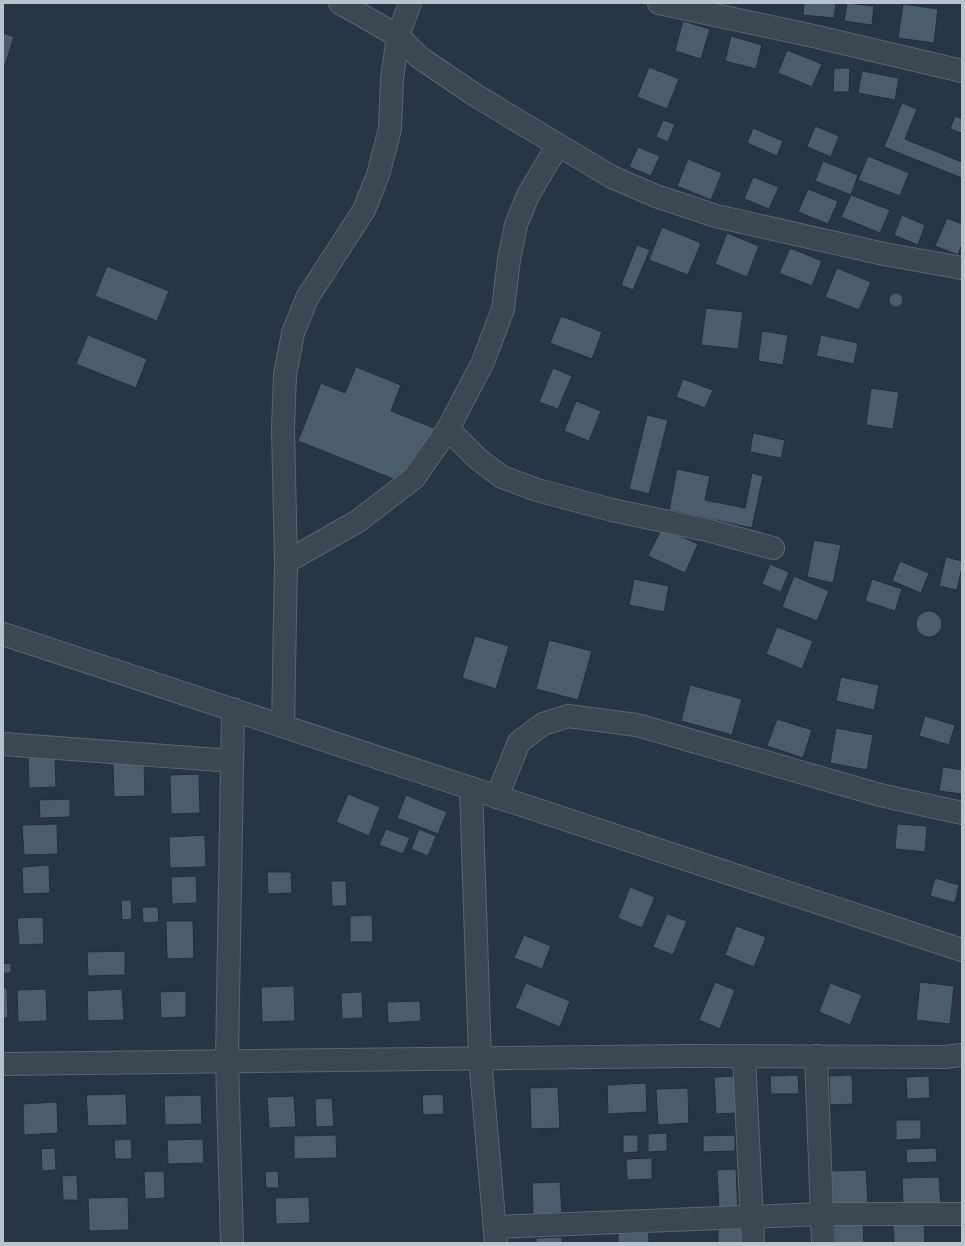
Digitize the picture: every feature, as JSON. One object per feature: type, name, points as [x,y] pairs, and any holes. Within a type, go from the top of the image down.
[{"type":"street","points":[[340,3],[398,36],[419,57],[472,93],[612,177],[656,196],[716,216],[884,254],[962,268]]},
{"type":"street","points":[[283,726],[286,562],[283,428],[285,375],[293,333],[307,298],[364,210],[378,175],[390,129],[392,78],[398,36],[410,3]]},
{"type":"street","points":[[659,3],[962,70]]},
{"type":"street","points":[[286,562],[358,521],[414,478],[448,429],[483,362],[503,309],[509,259],[516,225],[528,195],[558,145]]},
{"type":"street","points":[[448,429],[478,459],[502,477],[537,490],[612,510],[707,530],[773,548]]},
{"type":"street","points":[[3,634],[962,950]]},
{"type":"street","points":[[232,1243],[227,1061],[233,709]]},
{"type":"street","points":[[497,797],[519,742],[543,724],[568,716],[637,724],[880,795],[962,813]]},
{"type":"street","points":[[3,744],[232,761]]},
{"type":"street","points":[[471,788],[480,1058],[496,1235],[752,1216],[822,1214],[962,1214]]},
{"type":"street","points":[[3,1064],[744,1056],[945,1057],[962,1055]]},
{"type":"street","points":[[744,1056],[753,1243]]},
{"type":"street","points":[[816,1056],[823,1243]]},
{"type":"building","points":[[804,3],[836,3],[834,18],[803,15]]},
{"type":"building","points":[[847,3],[874,6],[872,25],[844,21]]},
{"type":"building","points":[[903,4],[938,9],[934,43],[898,38]]},
{"type":"building","points":[[683,21],[710,29],[701,59],[675,51]]},
{"type":"building","points":[[3,33],[14,37],[3,71]]},
{"type":"building","points":[[731,36],[762,45],[756,69],[725,61]]},
{"type":"building","points":[[787,50],[822,64],[812,87],[778,73]]},
{"type":"building","points":[[649,67],[679,79],[667,109],[637,97]]},
{"type":"building","points":[[834,68],[850,68],[849,92],[833,92]]},
{"type":"building","points":[[862,71],[899,78],[895,100],[858,93]]},
{"type":"building","points":[[902,103],[917,109],[905,139],[962,162],[962,178],[884,147]]},
{"type":"building","points":[[955,116],[962,119],[962,133],[950,129]]},
{"type":"building","points":[[663,120],[675,124],[668,142],[656,137]]},
{"type":"building","points":[[815,126],[839,136],[831,157],[807,147]]},
{"type":"building","points":[[753,128],[783,141],[777,156],[747,143]]},
{"type":"building","points":[[638,147],[660,156],[651,176],[629,167]]},
{"type":"building","points":[[868,156],[909,173],[900,196],[858,180]]},
{"type":"building","points":[[688,159],[722,173],[711,200],[677,186]]},
{"type":"building","points":[[823,161],[858,175],[851,195],[815,181]]},
{"type":"building","points":[[753,177],[779,187],[769,209],[744,199]]},
{"type":"building","points":[[808,189],[838,201],[828,224],[798,212]]},
{"type":"building","points":[[851,195],[890,210],[880,233],[841,217]]},
{"type":"building","points":[[902,215],[925,225],[918,245],[894,235]]},
{"type":"building","points":[[947,218],[962,224],[962,244],[958,255],[935,246]]},
{"type":"building","points":[[662,227],[701,243],[688,275],[649,260]]},
{"type":"building","points":[[727,233],[759,246],[747,277],[715,264]]},
{"type":"building","points":[[637,245],[650,250],[633,290],[621,285]]},
{"type":"building","points":[[790,248],[822,261],[812,286],[779,273]]},
{"type":"building","points":[[107,266],[169,291],[157,321],[95,296]]},
{"type":"building","points":[[837,268],[871,282],[859,310],[825,297]]},
{"type":"building","points":[[896,293],[901,295],[903,300],[901,305],[896,307],[891,305],[889,300],[891,295]]},
{"type":"building","points":[[706,308],[743,312],[738,349],[701,345]]},
{"type":"building","points":[[561,316],[602,332],[592,359],[550,343]]},
{"type":"building","points":[[762,331],[788,335],[783,365],[758,361]]},
{"type":"building","points":[[88,335],[147,359],[136,388],[76,364]]},
{"type":"building","points":[[821,335],[858,343],[854,364],[816,356]]},
{"type":"building","points":[[356,367],[401,385],[391,411],[434,428],[411,486],[298,441],[321,383],[345,393]]},
{"type":"building","points":[[553,368],[572,376],[558,409],[539,402]]},
{"type":"building","points":[[683,379],[713,390],[705,408],[676,397]]},
{"type":"building","points":[[871,388],[899,392],[893,429],[866,425]]},
{"type":"building","points":[[576,401],[601,411],[589,441],[564,431]]},
{"type":"building","points":[[647,415],[668,420],[649,494],[629,489]]},
{"type":"building","points":[[753,433],[785,440],[781,458],[750,452]]},
{"type":"building","points":[[677,469],[710,476],[705,500],[745,508],[752,473],[763,476],[752,528],[669,510]]},
{"type":"building","points":[[662,528],[698,544],[685,573],[648,556]]},
{"type":"building","points":[[814,540],[841,545],[833,583],[807,577]]},
{"type":"building","points":[[946,557],[962,561],[957,590],[939,586]]},
{"type":"building","points":[[900,561],[929,573],[921,593],[892,581]]},
{"type":"building","points":[[770,564],[789,572],[781,592],[762,584]]},
{"type":"building","points":[[794,576],[829,591],[817,621],[782,607]]},
{"type":"building","points":[[634,579],[669,586],[664,612],[629,605]]},
{"type":"building","points":[[872,579],[902,589],[895,611],[865,601]]},
{"type":"building","points":[[929,611],[938,615],[942,624],[938,633],[929,637],[920,633],[916,624],[920,615]]},
{"type":"building","points":[[777,627],[813,641],[802,669],[766,654]]},
{"type":"building","points":[[475,636],[509,646],[496,689],[462,678]]},
{"type":"building","points":[[549,640],[592,651],[578,700],[536,689]]},
{"type":"building","points":[[841,677],[879,685],[874,710],[836,701]]},
{"type":"building","points":[[690,685],[742,699],[732,735],[681,721]]},
{"type":"building","points":[[925,716],[955,725],[949,745],[919,736]]},
{"type":"building","points":[[777,719],[812,730],[803,758],[767,746]]},
{"type":"building","points":[[836,728],[873,735],[867,770],[830,763]]},
{"type":"building","points":[[28,757],[55,757],[56,787],[29,788]]},
{"type":"building","points":[[144,761],[145,796],[114,797],[113,762]]},
{"type":"building","points":[[943,767],[962,770],[962,794],[939,791]]},
{"type":"building","points":[[199,774],[200,813],[171,814],[170,775]]},
{"type":"building","points":[[348,794],[380,807],[369,836],[336,822]]},
{"type":"building","points":[[406,795],[447,812],[438,834],[397,818]]},
{"type":"building","points":[[70,799],[70,817],[40,818],[39,800]]},
{"type":"building","points":[[57,824],[58,854],[24,855],[22,825]]},
{"type":"building","points":[[897,824],[927,826],[925,852],[895,849]]},
{"type":"building","points":[[386,829],[410,838],[403,854],[379,845]]},
{"type":"building","points":[[419,829],[436,836],[428,856],[411,849]]},
{"type":"building","points":[[205,835],[206,867],[170,868],[169,837]]},
{"type":"building","points":[[49,865],[50,893],[23,894],[22,867]]},
{"type":"building","points":[[267,872],[291,872],[292,893],[268,894]]},
{"type":"building","points":[[196,876],[197,903],[172,904],[171,877]]},
{"type":"building","points":[[935,878],[959,885],[955,903],[930,896]]},
{"type":"building","points":[[331,881],[346,881],[347,906],[332,906]]},
{"type":"building","points":[[630,887],[655,897],[642,928],[618,918]]},
{"type":"building","points":[[121,900],[131,900],[132,919],[122,920]]},
{"type":"building","points":[[142,907],[158,907],[159,922],[143,923]]},
{"type":"building","points":[[667,914],[687,921],[673,955],[653,947]]},
{"type":"building","points":[[372,915],[373,942],[350,942],[350,916]]},
{"type":"building","points":[[43,917],[44,944],[19,945],[17,918]]},
{"type":"building","points":[[166,921],[193,921],[194,958],[167,959]]},
{"type":"building","points":[[736,926],[766,937],[754,967],[725,955]]},
{"type":"building","points":[[524,935],[551,946],[542,969],[514,958]]},
{"type":"building","points":[[125,951],[125,975],[88,976],[87,952]]},
{"type":"building","points":[[11,963],[11,973],[3,973],[3,964]]},
{"type":"building","points":[[715,982],[735,990],[720,1029],[699,1020]]},
{"type":"building","points":[[920,982],[954,986],[950,1024],[916,1020]]},
{"type":"building","points":[[526,983],[570,1001],[560,1027],[515,1008]]},
{"type":"building","points":[[830,983],[862,995],[850,1025],[819,1012]]},
{"type":"building","points":[[294,986],[295,1021],[262,1022],[261,987]]},
{"type":"building","points":[[3,988],[7,988],[8,1018],[3,1018]]},
{"type":"building","points":[[46,989],[47,1021],[18,1022],[17,990]]},
{"type":"building","points":[[122,989],[124,1020],[88,1021],[87,991]]},
{"type":"building","points":[[186,991],[186,1017],[161,1018],[160,992]]},
{"type":"building","points":[[362,992],[363,1018],[342,1019],[341,993]]},
{"type":"building","points":[[420,1001],[421,1021],[388,1023],[387,1002]]},
{"type":"building","points":[[798,1075],[799,1094],[771,1094],[770,1076]]},
{"type":"building","points":[[852,1075],[853,1104],[830,1105],[829,1076]]},
{"type":"building","points":[[736,1076],[737,1113],[716,1114],[714,1077]]},
{"type":"building","points":[[929,1076],[930,1098],[907,1099],[906,1077]]},
{"type":"building","points":[[646,1083],[647,1112],[608,1114],[607,1085]]},
{"type":"building","points":[[558,1087],[560,1128],[531,1129],[530,1088]]},
{"type":"building","points":[[688,1088],[689,1123],[658,1125],[656,1089]]},
{"type":"building","points":[[126,1094],[127,1125],[88,1126],[86,1095]]},
{"type":"building","points":[[443,1094],[444,1114],[423,1115],[422,1095]]},
{"type":"building","points":[[201,1095],[202,1124],[165,1125],[164,1096]]},
{"type":"building","points":[[294,1096],[296,1127],[269,1128],[267,1097]]},
{"type":"building","points":[[332,1098],[334,1126],[316,1127],[315,1099]]},
{"type":"building","points":[[57,1102],[58,1133],[24,1135],[23,1104]]},
{"type":"building","points":[[896,1120],[921,1120],[921,1139],[896,1140]]},
{"type":"building","points":[[667,1133],[667,1151],[648,1152],[648,1134]]},
{"type":"building","points":[[336,1135],[337,1158],[294,1159],[294,1136]]},
{"type":"building","points":[[623,1135],[638,1135],[638,1152],[623,1153]]},
{"type":"building","points":[[735,1135],[735,1151],[703,1152],[703,1136]]},
{"type":"building","points":[[131,1139],[132,1159],[115,1159],[114,1140]]},
{"type":"building","points":[[203,1139],[204,1163],[168,1164],[167,1140]]},
{"type":"building","points":[[55,1148],[56,1170],[42,1171],[41,1149]]},
{"type":"building","points":[[936,1148],[937,1162],[907,1163],[906,1149]]},
{"type":"building","points":[[652,1158],[652,1179],[627,1180],[626,1159]]},
{"type":"building","points":[[736,1169],[738,1211],[719,1211],[717,1170]]},
{"type":"building","points":[[866,1170],[868,1207],[832,1209],[831,1171]]},
{"type":"building","points":[[164,1171],[165,1198],[145,1199],[144,1172]]},
{"type":"building","points":[[278,1171],[279,1188],[266,1188],[265,1172]]},
{"type":"building","points":[[77,1175],[78,1200],[63,1200],[62,1176]]},
{"type":"building","points":[[939,1177],[941,1207],[903,1208],[902,1178]]},
{"type":"building","points":[[560,1182],[562,1213],[533,1215],[532,1183]]},
{"type":"building","points":[[128,1197],[129,1230],[89,1231],[88,1198]]},
{"type":"building","points":[[309,1197],[310,1223],[276,1224],[275,1198]]},
{"type":"building","points":[[863,1223],[864,1243],[835,1243],[834,1224]]},
{"type":"building","points":[[924,1224],[925,1243],[894,1243],[893,1225]]},
{"type":"building","points":[[743,1226],[744,1243],[718,1243],[718,1227]]},
{"type":"building","points":[[648,1227],[649,1243],[618,1243],[618,1228]]},
{"type":"building","points":[[562,1237],[562,1243],[536,1243],[536,1238]]}]
